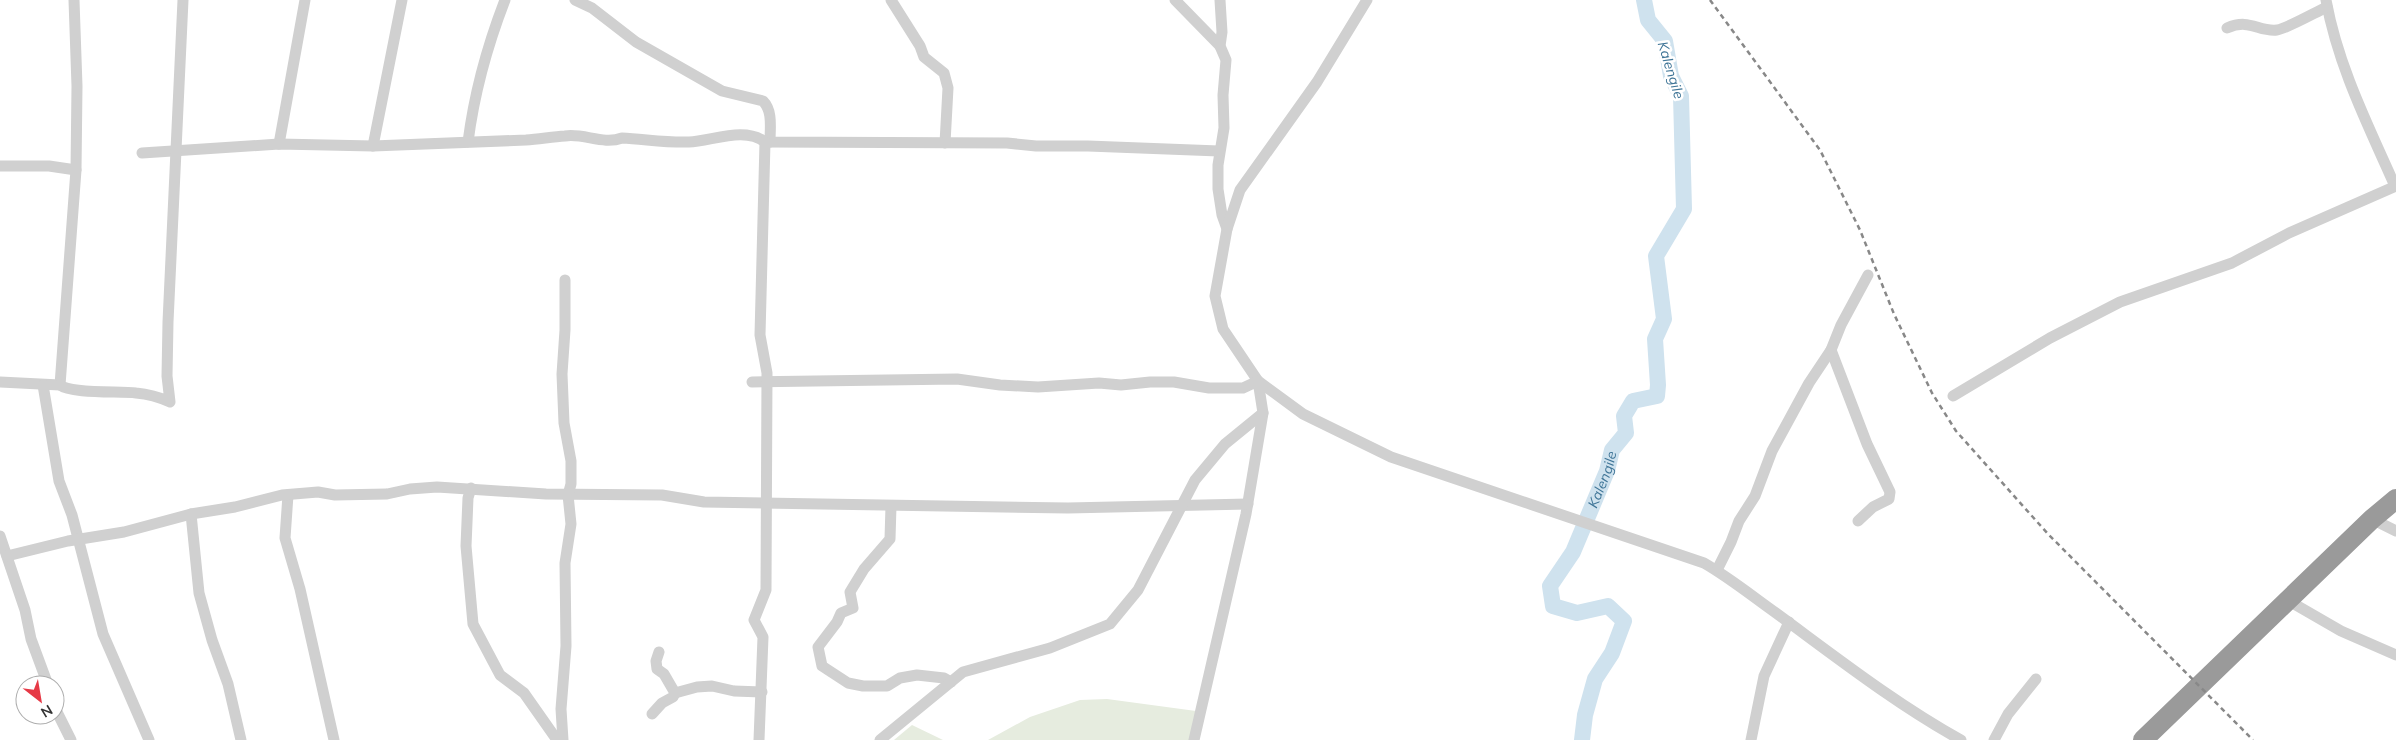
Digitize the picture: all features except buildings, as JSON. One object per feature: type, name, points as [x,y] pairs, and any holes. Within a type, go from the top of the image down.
[{"type":"highway","points":[[2144,740],[2372,519],[2396,499]]},
{"type":"street","points":[[60,385],[76,170],[77,86],[74,0]]},
{"type":"street","points":[[0,382],[60,385],[63,388],[84,392],[93,390],[139,393],[170,402],[167,376],[183,0]]},
{"type":"street","points":[[279,144],[305,0]]},
{"type":"street","points":[[372,146],[402,0]]},
{"type":"street","points":[[468,142],[472,110],[505,0]]},
{"type":"street","points":[[575,0],[592,8],[636,42],[722,91],[763,101],[767,105],[770,115],[767,142],[760,335],[767,382],[766,590],[754,620],[764,638],[759,740]]},
{"type":"street","points":[[891,0],[906,28],[920,46],[924,57],[944,73],[948,88],[945,143]]},
{"type":"street","points":[[1174,0],[1220,46],[1226,60],[1223,95],[1224,128],[1219,151],[1218,188],[1222,215],[1227,229]]},
{"type":"street","points":[[1220,0],[1222,32],[1220,46]]},
{"type":"street","points":[[1367,0],[1317,82],[1240,190],[1227,229],[1215,296],[1223,329],[1258,381],[1303,414],[1391,456],[1704,563],[1717,570],[1933,725],[1961,740]]},
{"type":"street","points":[[1953,396],[2050,338],[2120,302],[2232,262],[2290,232],[2396,186],[2356,100],[2332,34],[2326,3],[2278,30],[2249,24],[2227,28]]},
{"type":"street","points":[[142,153],[279,144],[372,146],[551,139],[564,136],[614,141],[622,138],[688,142],[747,135],[767,142],[945,143],[1219,151]]},
{"type":"street","points":[[0,166],[49,166],[76,170]]},
{"type":"street","points":[[1717,570],[1732,542],[1739,521],[1755,496],[1772,452],[1809,383],[1831,350],[1841,325],[1868,275]]},
{"type":"street","points":[[563,740],[561,709],[566,646],[565,563],[571,524],[568,495],[571,484],[571,461],[564,422],[562,374],[565,330],[565,280]]},
{"type":"street","points":[[1831,350],[1867,444],[1890,492],[1889,499],[1873,507],[1858,522]]},
{"type":"street","points":[[752,382],[957,379],[1000,385],[1038,387],[1099,383],[1122,385],[1174,382],[1209,388],[1243,388],[1258,381]]},
{"type":"street","points":[[1194,740],[1248,504],[1263,413],[1258,381]]},
{"type":"street","points":[[43,385],[59,481],[79,538],[103,634],[149,740]]},
{"type":"street","points":[[880,740],[963,672],[1050,648],[1110,624],[1138,590],[1180,505],[1195,480],[1225,444],[1263,413]]},
{"type":"street","points":[[471,488],[468,498],[466,546],[473,624],[500,675],[524,693],[557,740]]},
{"type":"street","points":[[7,556],[79,538],[124,532],[191,514],[235,507],[288,495],[318,492],[335,494],[387,494],[410,489],[471,488],[568,495],[662,495],[704,502],[891,506],[1068,508],[1248,504]]},
{"type":"street","points":[[288,495],[285,538],[300,588],[334,740]]},
{"type":"street","points":[[891,506],[890,539],[864,570],[850,592],[853,608],[840,613],[837,622],[818,647],[822,666],[848,683],[863,686],[887,686],[900,678],[917,675],[944,678],[951,682]]},
{"type":"street","points":[[191,514],[199,593],[212,640],[228,684],[241,740]]},
{"type":"street","points":[[2372,519],[2396,531]]},
{"type":"street","points":[[0,536],[25,610],[30,639],[44,675]]},
{"type":"street","points":[[2289,601],[2341,631],[2396,655]]},
{"type":"street","points":[[1751,740],[1764,676],[1788,622]]},
{"type":"street","points":[[659,652],[656,661],[657,669],[664,674],[675,693]]},
{"type":"street","points":[[1994,740],[2008,714],[2036,679]]},
{"type":"street","points":[[652,714],[662,703],[673,697],[678,691],[712,686],[734,691],[762,692]]},
{"type":"street","points":[[64,725],[71,740]]},
{"type":"shaded area","points":[[1107,699],[1196,711],[1190,740],[988,740],[1030,717],[1080,700]]},
{"type":"shaded area","points":[[912,725],[943,740],[894,740]]},
{"type":"waterway","name":"Kalengile","points":[[1582,740],[1585,715],[1595,679],[1612,653],[1624,621],[1608,606],[1577,613],[1553,606],[1550,586],[1573,552],[1607,471],[1612,450],[1626,433],[1624,416],[1633,401],[1657,396],[1655,339],[1664,319],[1656,256],[1684,209],[1681,96],[1671,76],[1665,41],[1648,20],[1644,0]]},
{"type":"railway","points":[[1710,0],[1820,150],[1860,230],[1894,314],[1932,393],[1956,431],[2048,534],[2253,740]]}]
